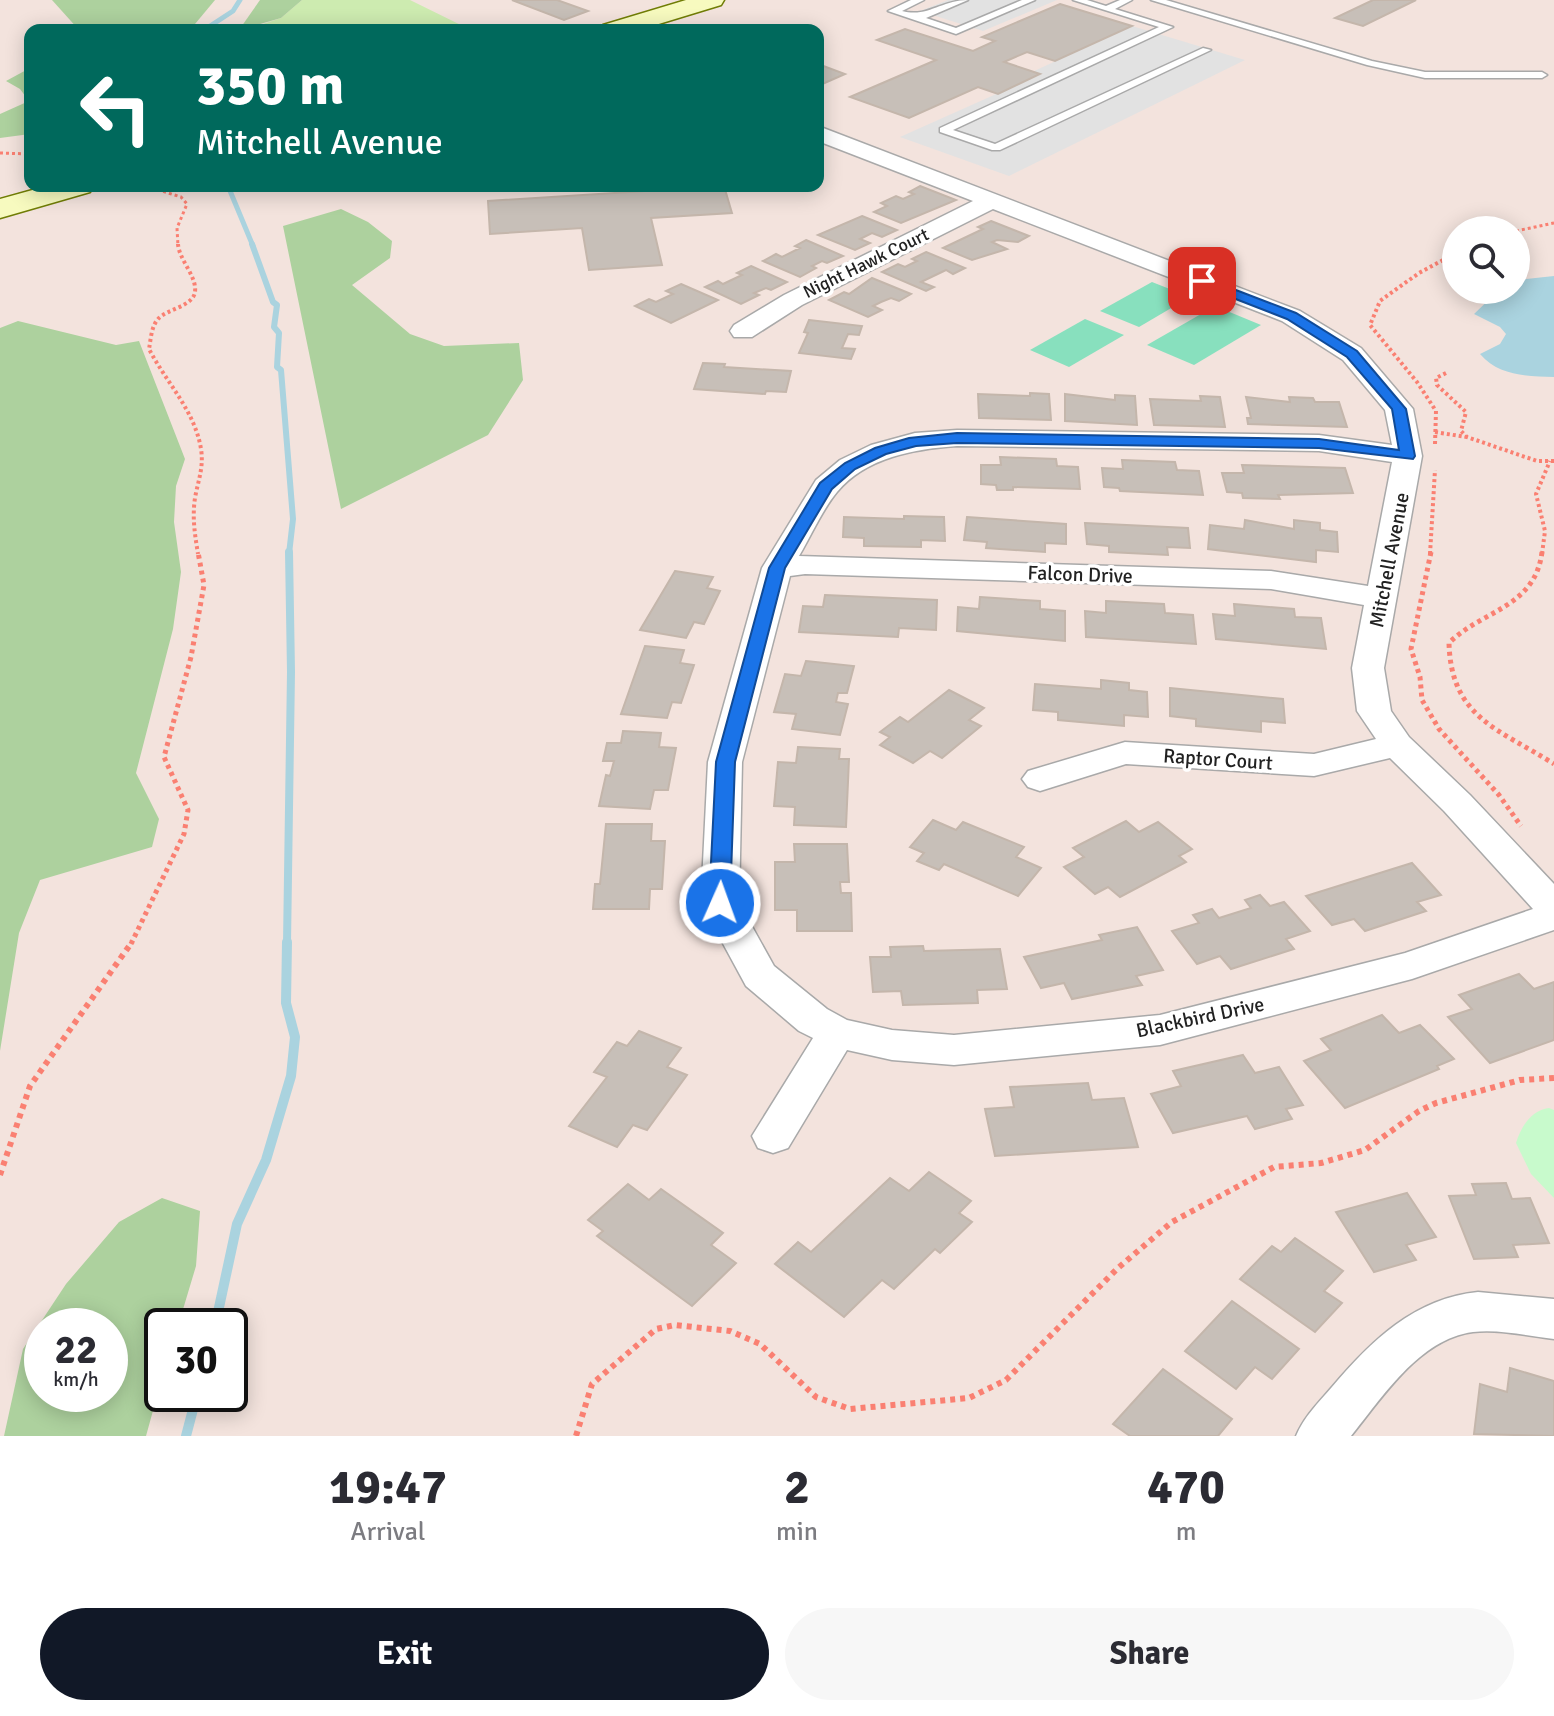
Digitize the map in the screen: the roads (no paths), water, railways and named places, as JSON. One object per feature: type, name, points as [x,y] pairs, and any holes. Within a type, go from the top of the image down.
[{"type":"street","points":[[632,24],[712,0]]},
{"type":"street","name":"Mitchell Avenue","points":[[824,135],[1291,316],[1352,354],[1399,409],[1426,456],[1381,598],[1368,668],[1374,711],[1397,745],[1457,803],[1554,908]]},
{"type":"street","points":[[0,209],[58,192]]},
{"type":"street","name":"Night Hawk Court","points":[[743,331],[793,300],[993,200]]},
{"type":"street","name":"Blackbird Drive","points":[[1426,456],[1319,443],[972,438],[915,441],[881,451],[850,466],[826,486],[777,568],[725,762],[720,903],[760,976],[813,1020],[837,1033],[892,1045],[954,1050],[1160,1030],[1412,965],[1554,916]]},
{"type":"street","name":"Falcon Drive","points":[[777,568],[805,565],[1271,580],[1381,598]]},
{"type":"street","name":"Raptor Court","points":[[1040,779],[1125,753],[1314,765],[1397,745]]},
{"type":"street","points":[[773,1136],[837,1033]]},
{"type":"street","points":[[1320,1436],[1383,1362],[1421,1330],[1468,1313],[1508,1313],[1554,1319]]},
{"type":"lane","points":[[919,0],[893,11],[956,31],[1030,0]]},
{"type":"lane","points":[[917,18],[963,0]]},
{"type":"lane","points":[[1078,0],[1168,27],[944,130],[996,148],[1206,50]]},
{"type":"lane","points":[[1107,9],[1127,0]]},
{"type":"lane","points":[[1156,0],[1370,63],[1425,75],[1542,75]]},
{"type":"water","points":[[1554,276],[1554,377],[1504,371],[1480,354],[1500,344],[1506,334],[1500,327],[1474,314],[1484,304],[1530,304],[1530,279]]},
{"type":"waterway","points":[[213,24],[233,11],[240,0]]},
{"type":"waterway","points":[[230,192],[253,246]]},
{"type":"waterway","points":[[252,244],[273,302],[277,305],[274,327],[279,333],[277,367],[281,370],[293,519],[289,554]]},
{"type":"waterway","points":[[287,944],[291,672],[289,554]]},
{"type":"waterway","points":[[219,1308],[237,1224],[266,1160],[291,1076],[295,1037],[286,1003],[287,942]]},
{"type":"waterway","points":[[186,1436],[192,1412]]}]
